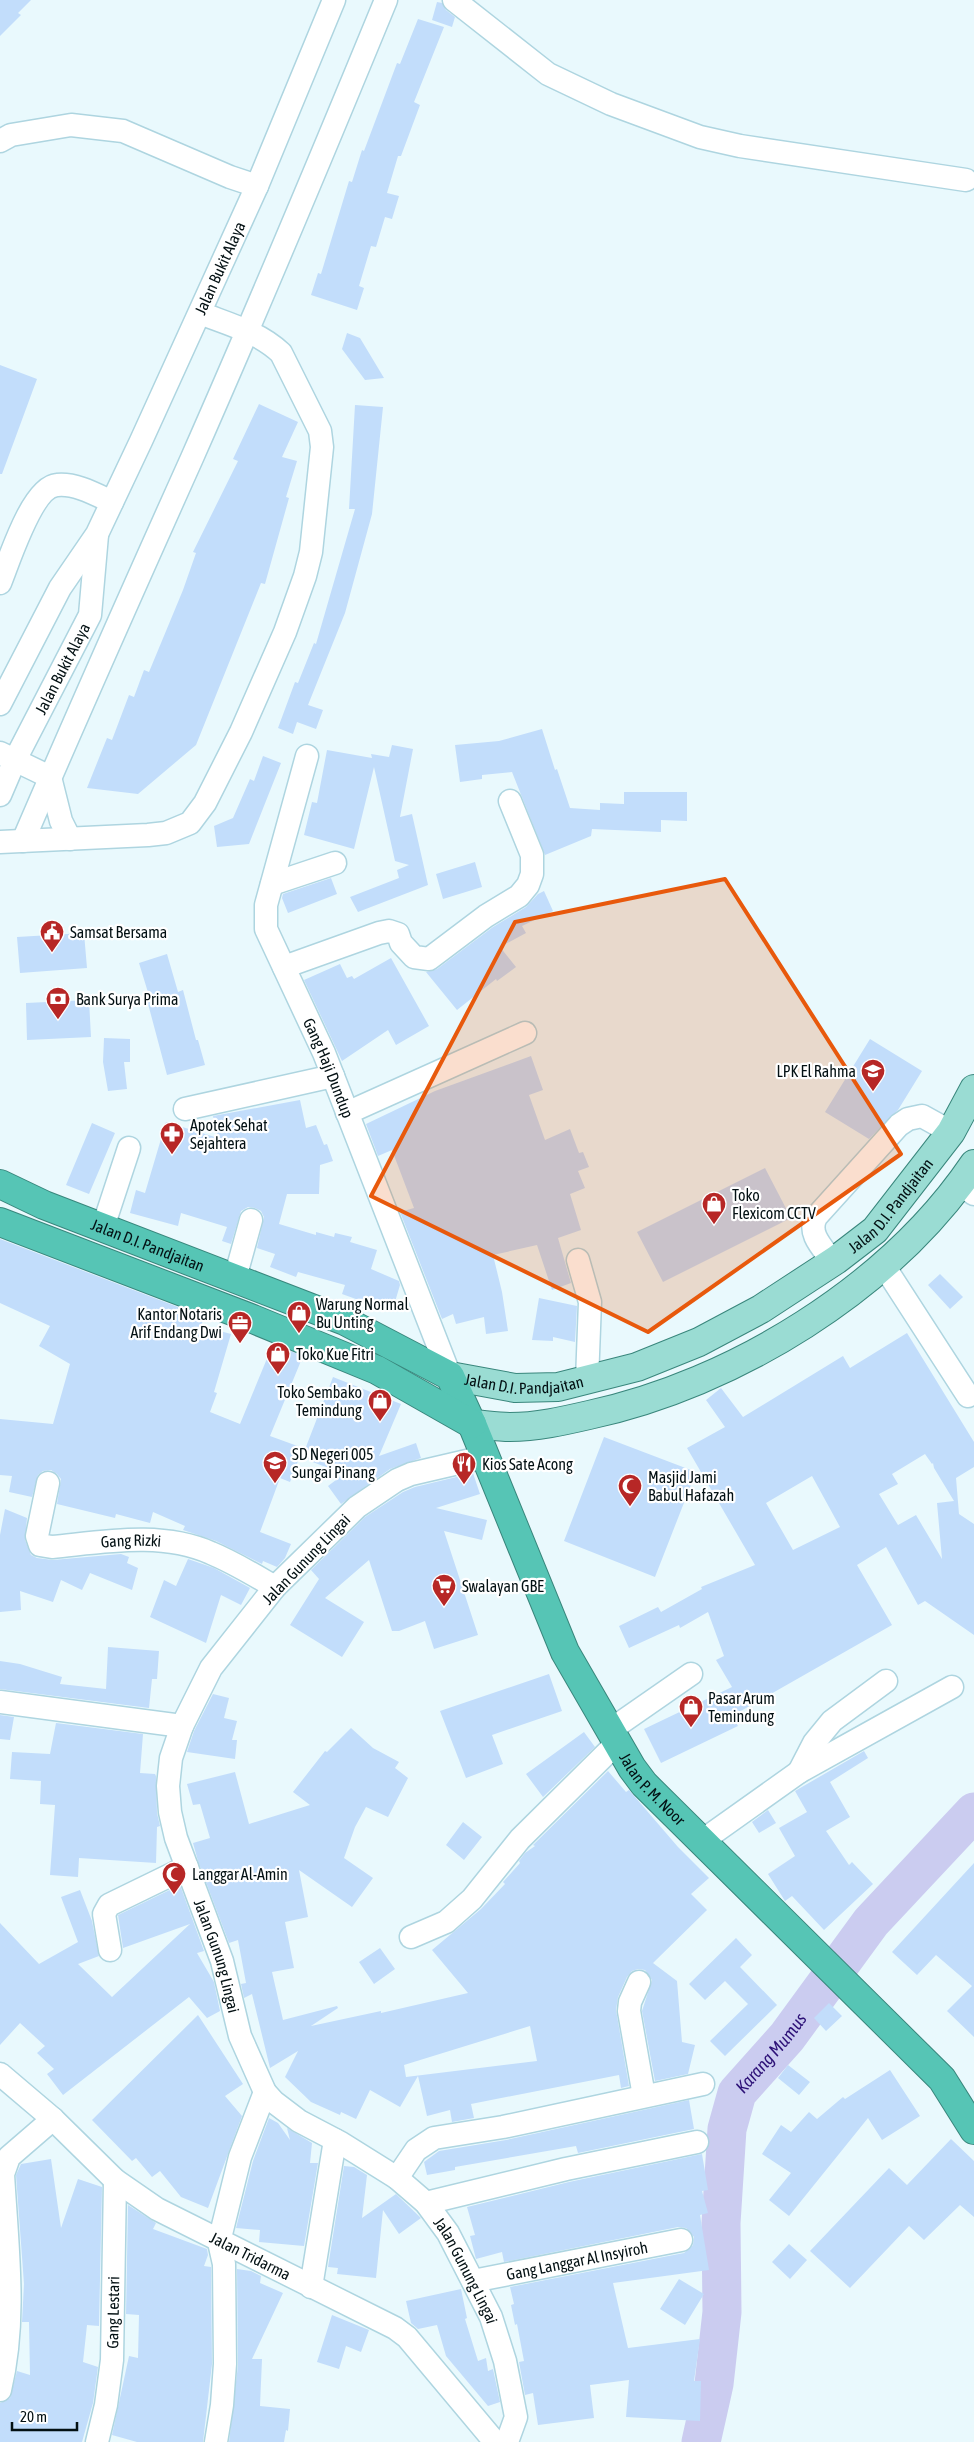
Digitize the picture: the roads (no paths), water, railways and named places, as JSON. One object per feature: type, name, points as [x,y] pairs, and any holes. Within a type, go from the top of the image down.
[{"type":"highway","name":"Jalan D.I. Pandjaitan","points":[[0,1184],[44,1205],[345,1320],[450,1376]]},
{"type":"highway","name":"Jalan D.I. Pandjaitan","points":[[0,1222],[253,1319],[377,1370],[472,1424]]},
{"type":"highway","name":"Jalan P. M. Noor","points":[[450,1376],[472,1424],[564,1652],[613,1737],[644,1784],[869,2005],[942,2080],[974,2130]]},
{"type":"highway","name":"Jalan P. M. Noor","points":[[942,2080],[974,2098]]},
{"type":"main road","name":"Jalan D.I. Pandjaitan","points":[[450,1376],[515,1388],[558,1387],[637,1368],[699,1342],[761,1309],[833,1262],[875,1230],[951,1132],[974,1089]]},
{"type":"main road","name":"Jalan D.I. Pandjaitan","points":[[472,1424],[510,1427],[550,1424],[625,1408],[693,1384],[774,1342],[850,1293],[884,1266],[969,1181]]},
{"type":"street","name":"Jalan Bukit Alaya","points":[[0,704],[60,588],[97,534],[200,314],[257,186],[334,0]]},
{"type":"street","points":[[23,841],[246,330],[386,0]]},
{"type":"street","points":[[454,0],[548,74],[611,104],[700,137],[740,146],[966,180]]},
{"type":"street","points":[[0,141],[11,135],[72,125],[123,132],[230,177],[257,186]]},
{"type":"street","points":[[0,842],[157,834],[190,823],[205,803],[241,732],[285,632],[302,585],[311,552],[322,447],[320,431],[281,353],[271,344],[246,330],[200,314]]},
{"type":"street","points":[[0,583],[27,516],[42,492],[56,485],[82,488],[112,502]]},
{"type":"street","name":"Jalan Bukit Alaya","points":[[0,795],[8,757],[90,614],[97,534]]},
{"type":"street","name":"Gang Haji Dundup","points":[[307,756],[266,905],[266,930],[333,1076],[450,1376]]},
{"type":"street","points":[[8,757],[50,776]]},
{"type":"street","points":[[50,776],[61,821],[70,839]]},
{"type":"street","points":[[284,966],[379,933],[390,931],[398,934],[401,943],[414,957],[429,959],[444,946],[519,896],[532,874],[532,855],[510,801]]},
{"type":"street","points":[[272,884],[335,863]]},
{"type":"street","points":[[347,1113],[526,1033]]},
{"type":"street","points":[[185,1109],[333,1076]]},
{"type":"street","points":[[833,1262],[813,1233],[812,1225],[816,1217],[899,1125],[908,1119],[922,1116],[951,1132]]},
{"type":"street","points":[[103,1228],[129,1148]]},
{"type":"street","points":[[235,1278],[251,1220]]},
{"type":"street","points":[[578,1260],[590,1302],[587,1380]]},
{"type":"street","points":[[884,1266],[968,1396]]},
{"type":"street","name":"Jalan Gunung Lingai","points":[[484,1457],[411,1474],[397,1480],[357,1506],[275,1587],[211,1668],[182,1726],[171,1758],[168,1786],[176,1838],[222,1961],[240,2036],[265,2092],[274,2102],[299,2121],[335,2140],[397,2178],[426,2203],[448,2233],[490,2318],[525,2416],[507,2442]]},
{"type":"street","name":"Gang Rizki","points":[[48,1484],[38,1536],[40,1545],[52,1547],[137,1540],[162,1541],[210,1553],[275,1587]]},
{"type":"street","points":[[411,1938],[446,1922],[472,1899],[520,1838],[613,1737],[691,1674]]},
{"type":"street","points":[[799,1772],[814,1743],[832,1721],[886,1681]]},
{"type":"street","points":[[702,1841],[799,1772],[952,1688]]},
{"type":"street","points":[[0,1702],[182,1726]]},
{"type":"street","points":[[110,1950],[104,1914],[109,1904],[187,1867]]},
{"type":"street","points":[[639,1982],[630,2002],[630,2011],[644,2096]]},
{"type":"street","name":"Jalan Tridarma","points":[[0,2074],[54,2118],[115,2180],[157,2209],[219,2242],[395,2328],[407,2338],[495,2442]]},
{"type":"street","points":[[397,2178],[416,2150],[434,2138],[503,2127],[703,2084]]},
{"type":"street","points":[[216,2442],[222,2405],[224,2364],[224,2264],[219,2242],[240,2157],[265,2092]]},
{"type":"street","points":[[0,2390],[7,2362],[4,2169],[9,2157],[54,2118]]},
{"type":"street","points":[[311,2287],[335,2140]]},
{"type":"street","points":[[426,2203],[566,2169],[696,2142]]},
{"type":"street","name":"Gang Lestari","points":[[97,2442],[106,2405],[112,2360],[115,2180]]},
{"type":"street","name":"Gang Langgar Al Insyiroh","points":[[473,2281],[681,2240]]},
{"type":"waterway","name":"Karang Mumus","points":[[701,2442],[714,2384],[722,2312],[721,2223],[727,2129],[737,2093],[787,2037],[871,1922],[974,1812]]},
{"type":"place","name":"Samsat Bersama","points":[[52,953]]},
{"type":"place","name":"Bank Surya Prima","points":[[58,1020]]},
{"type":"place","name":"LPK El Rahma","points":[[873,1092]]},
{"type":"place","name":"Apotek Sehat Sejahtera","points":[[172,1155]]},
{"type":"place","name":"Toko Flexicom CCTV","points":[[714,1225]]},
{"type":"place","name":"Warung Normal Bu Unting","points":[[299,1334]]},
{"type":"place","name":"Kantor Notaris Arif Endang Dwi","points":[[240,1344]]},
{"type":"place","name":"Toko Kue Fitri","points":[[278,1375]]},
{"type":"place","name":"Toko Sembako Temindung","points":[[380,1422]]},
{"type":"place","name":"SD Negeri 005 Sungai Pinang","points":[[275,1484]]},
{"type":"place","name":"Kios Sate Acong","points":[[464,1485]]},
{"type":"place","name":"Masjid Jami Babul Hafazah","points":[[630,1507]]},
{"type":"place","name":"Swalayan GBE","points":[[444,1607]]},
{"type":"place","name":"Pasar Arum Temindung","points":[[691,1728]]},
{"type":"place","name":"Langgar Al-Amin","points":[[174,1895]]}]
